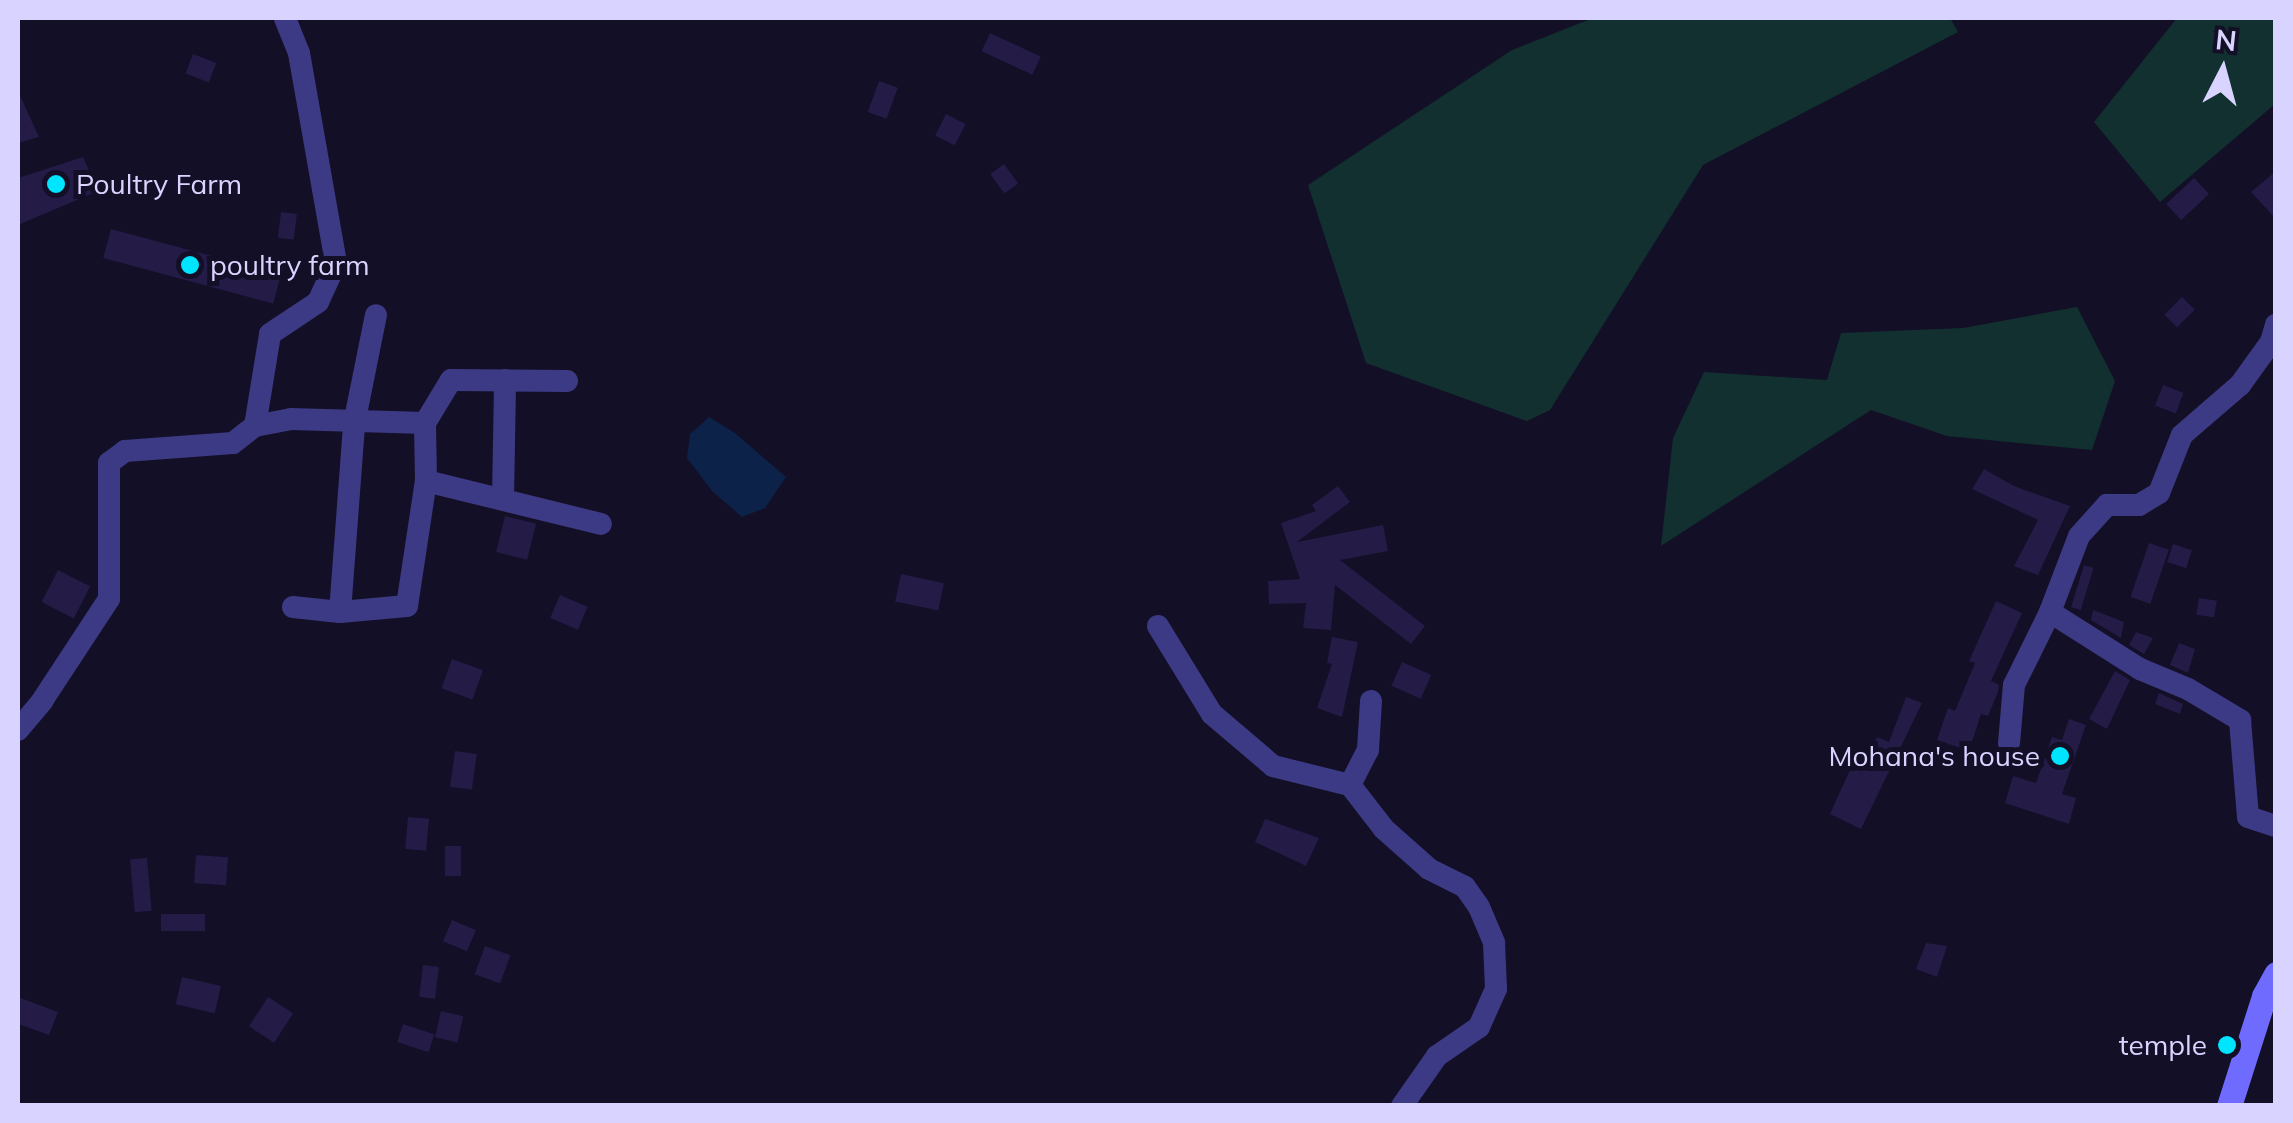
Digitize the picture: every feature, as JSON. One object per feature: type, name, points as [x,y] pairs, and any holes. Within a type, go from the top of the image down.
[{"type":"main road","points":[[2230,1106],[2264,996],[2276,974]]},
{"type":"street","points":[[256,426],[270,334],[318,302],[336,263],[299,52],[285,18]]},
{"type":"street","points":[[340,612],[354,424],[376,315]]},
{"type":"street","points":[[2009,744],[2014,685],[2050,612],[2080,536],[2107,504],[2139,505],[2159,493],[2182,435],[2240,385],[2271,342],[2276,325]]},
{"type":"street","points":[[293,607],[340,612],[407,606],[426,481],[426,423],[451,380],[567,382]]},
{"type":"street","points":[[503,499],[505,380]]},
{"type":"street","points":[[18,730],[42,702],[109,599],[108,463],[125,451],[233,443],[256,426],[291,420],[426,423]]},
{"type":"street","points":[[426,481],[602,524]]},
{"type":"street","points":[[2050,612],[2140,669],[2188,689],[2240,720],[2248,817],[2276,826]]},
{"type":"street","points":[[1158,626],[1212,714],[1273,766],[1350,786],[1384,829],[1428,870],[1464,887],[1494,943],[1496,988],[1479,1027],[1438,1056],[1402,1106]]},
{"type":"street","points":[[1350,786],[1368,750],[1371,701]]},
{"type":"green space","points":[[1593,18],[1950,18],[1958,32],[1703,165],[1550,410],[1527,421],[1366,363],[1308,185],[1512,50]]},
{"type":"green space","points":[[2177,18],[2275,18],[2275,104],[2160,202],[2094,122]]},
{"type":"green space","points":[[2077,307],[2115,381],[2092,450],[1947,436],[1871,410],[1661,546],[1673,438],[1704,372],[1827,380],[1841,333],[1963,328]]},
{"type":"water","points":[[709,417],[735,433],[786,477],[765,508],[742,517],[712,491],[687,458],[690,434]]},
{"type":"building","points":[[990,33],[1041,57],[1032,75],[982,51]]},
{"type":"building","points":[[193,54],[216,63],[209,83],[185,74]]},
{"type":"building","points":[[879,81],[898,88],[887,119],[868,112]]},
{"type":"building","name":"Poultry Farm","points":[[18,91],[39,137],[18,143]]},
{"type":"building","points":[[946,114],[966,124],[955,145],[935,135]]},
{"type":"building","name":"Poultry Farm","points":[[83,157],[98,191],[18,225],[18,178]]},
{"type":"building","points":[[1004,164],[1018,183],[1004,193],[990,174]]},
{"type":"building","points":[[2276,171],[2276,219],[2251,192]]},
{"type":"building","points":[[2194,178],[2209,194],[2181,220],[2166,204]]},
{"type":"building","points":[[281,212],[297,214],[294,240],[278,238]]},
{"type":"building","name":"poultry farm","points":[[111,229],[281,275],[273,304],[103,258]]},
{"type":"building","points":[[2182,297],[2195,310],[2177,327],[2164,315]]},
{"type":"building","points":[[2163,385],[2184,393],[2176,413],[2155,406]]},
{"type":"building","points":[[1984,469],[2014,486],[2070,506],[2038,575],[2014,566],[2038,520],[1972,489]]},
{"type":"building","points":[[1338,486],[1350,502],[1297,542],[1383,525],[1388,551],[1340,560],[1425,626],[1411,644],[1335,585],[1331,630],[1303,628],[1306,603],[1269,604],[1268,581],[1300,579],[1281,523],[1316,511],[1312,505]]},
{"type":"building","points":[[505,516],[536,524],[527,560],[496,552]]},
{"type":"building","points":[[2149,543],[2169,550],[2150,604],[2130,597]]},
{"type":"building","points":[[2173,544],[2192,550],[2186,568],[2167,562]]},
{"type":"building","points":[[2084,565],[2094,568],[2081,610],[2071,607]]},
{"type":"building","points":[[58,570],[90,586],[74,618],[42,602]]},
{"type":"building","points":[[901,574],[944,583],[938,611],[895,601]]},
{"type":"building","points":[[560,595],[588,607],[578,630],[550,618]]},
{"type":"building","points":[[2199,598],[2217,601],[2214,618],[2196,615]]},
{"type":"building","points":[[1996,601],[2022,613],[1991,681],[1999,685],[1998,692],[1988,716],[1981,714],[1969,751],[1937,740],[1948,708],[1955,711],[1975,663],[1969,661]]},
{"type":"building","points":[[2093,610],[2124,622],[2121,638],[2091,620]]},
{"type":"building","points":[[2136,632],[2153,638],[2144,654],[2129,645]]},
{"type":"building","points":[[1332,637],[1358,642],[1342,717],[1317,708],[1332,664],[1327,663]]},
{"type":"building","points":[[2179,643],[2195,649],[2188,673],[2170,665]]},
{"type":"building","points":[[452,659],[483,670],[472,699],[441,688]]},
{"type":"building","points":[[1402,662],[1431,675],[1421,699],[1391,686]]},
{"type":"building","points":[[2115,671],[2130,680],[2107,729],[2089,719]]},
{"type":"building","points":[[2159,693],[2183,704],[2180,714],[2155,704]]},
{"type":"building","points":[[1906,697],[1922,703],[1861,829],[1830,814],[1853,763],[1863,767],[1877,737],[1889,742]]},
{"type":"building","points":[[2069,719],[2086,725],[2062,794],[2076,798],[2069,824],[2005,803],[2013,776],[2036,783],[2052,737],[2062,740]]},
{"type":"building","points":[[455,751],[477,754],[472,790],[450,787]]},
{"type":"building","points":[[408,817],[429,819],[426,851],[405,849]]},
{"type":"building","points":[[1265,819],[1319,838],[1306,866],[1255,842]]},
{"type":"building","points":[[445,846],[461,846],[461,876],[445,876]]},
{"type":"building","points":[[196,855],[228,857],[226,885],[194,883]]},
{"type":"building","points":[[147,858],[152,911],[135,912],[130,859]]},
{"type":"building","points":[[161,914],[205,914],[205,931],[161,931]]},
{"type":"building","points":[[452,920],[476,930],[467,951],[443,941]]},
{"type":"building","points":[[1926,943],[1947,946],[1937,977],[1916,969]]},
{"type":"building","points":[[485,946],[510,955],[500,983],[475,974]]},
{"type":"building","points":[[423,965],[439,967],[435,999],[419,997]]},
{"type":"building","points":[[182,977],[221,986],[215,1013],[176,1004]]},
{"type":"building","points":[[18,997],[58,1012],[49,1035],[18,1024]]},
{"type":"building","points":[[268,997],[293,1013],[274,1043],[249,1026]]},
{"type":"building","points":[[441,1011],[463,1016],[457,1042],[435,1037]]},
{"type":"building","points":[[403,1024],[434,1034],[429,1052],[397,1042]]},
{"type":"place","name":"Poultry Farm","points":[[56,184]]},
{"type":"place","name":"poultry farm","points":[[190,265]]},
{"type":"place","name":"Mohana's house","points":[[2060,756]]},
{"type":"place","name":"temple","points":[[2227,1045]]}]
